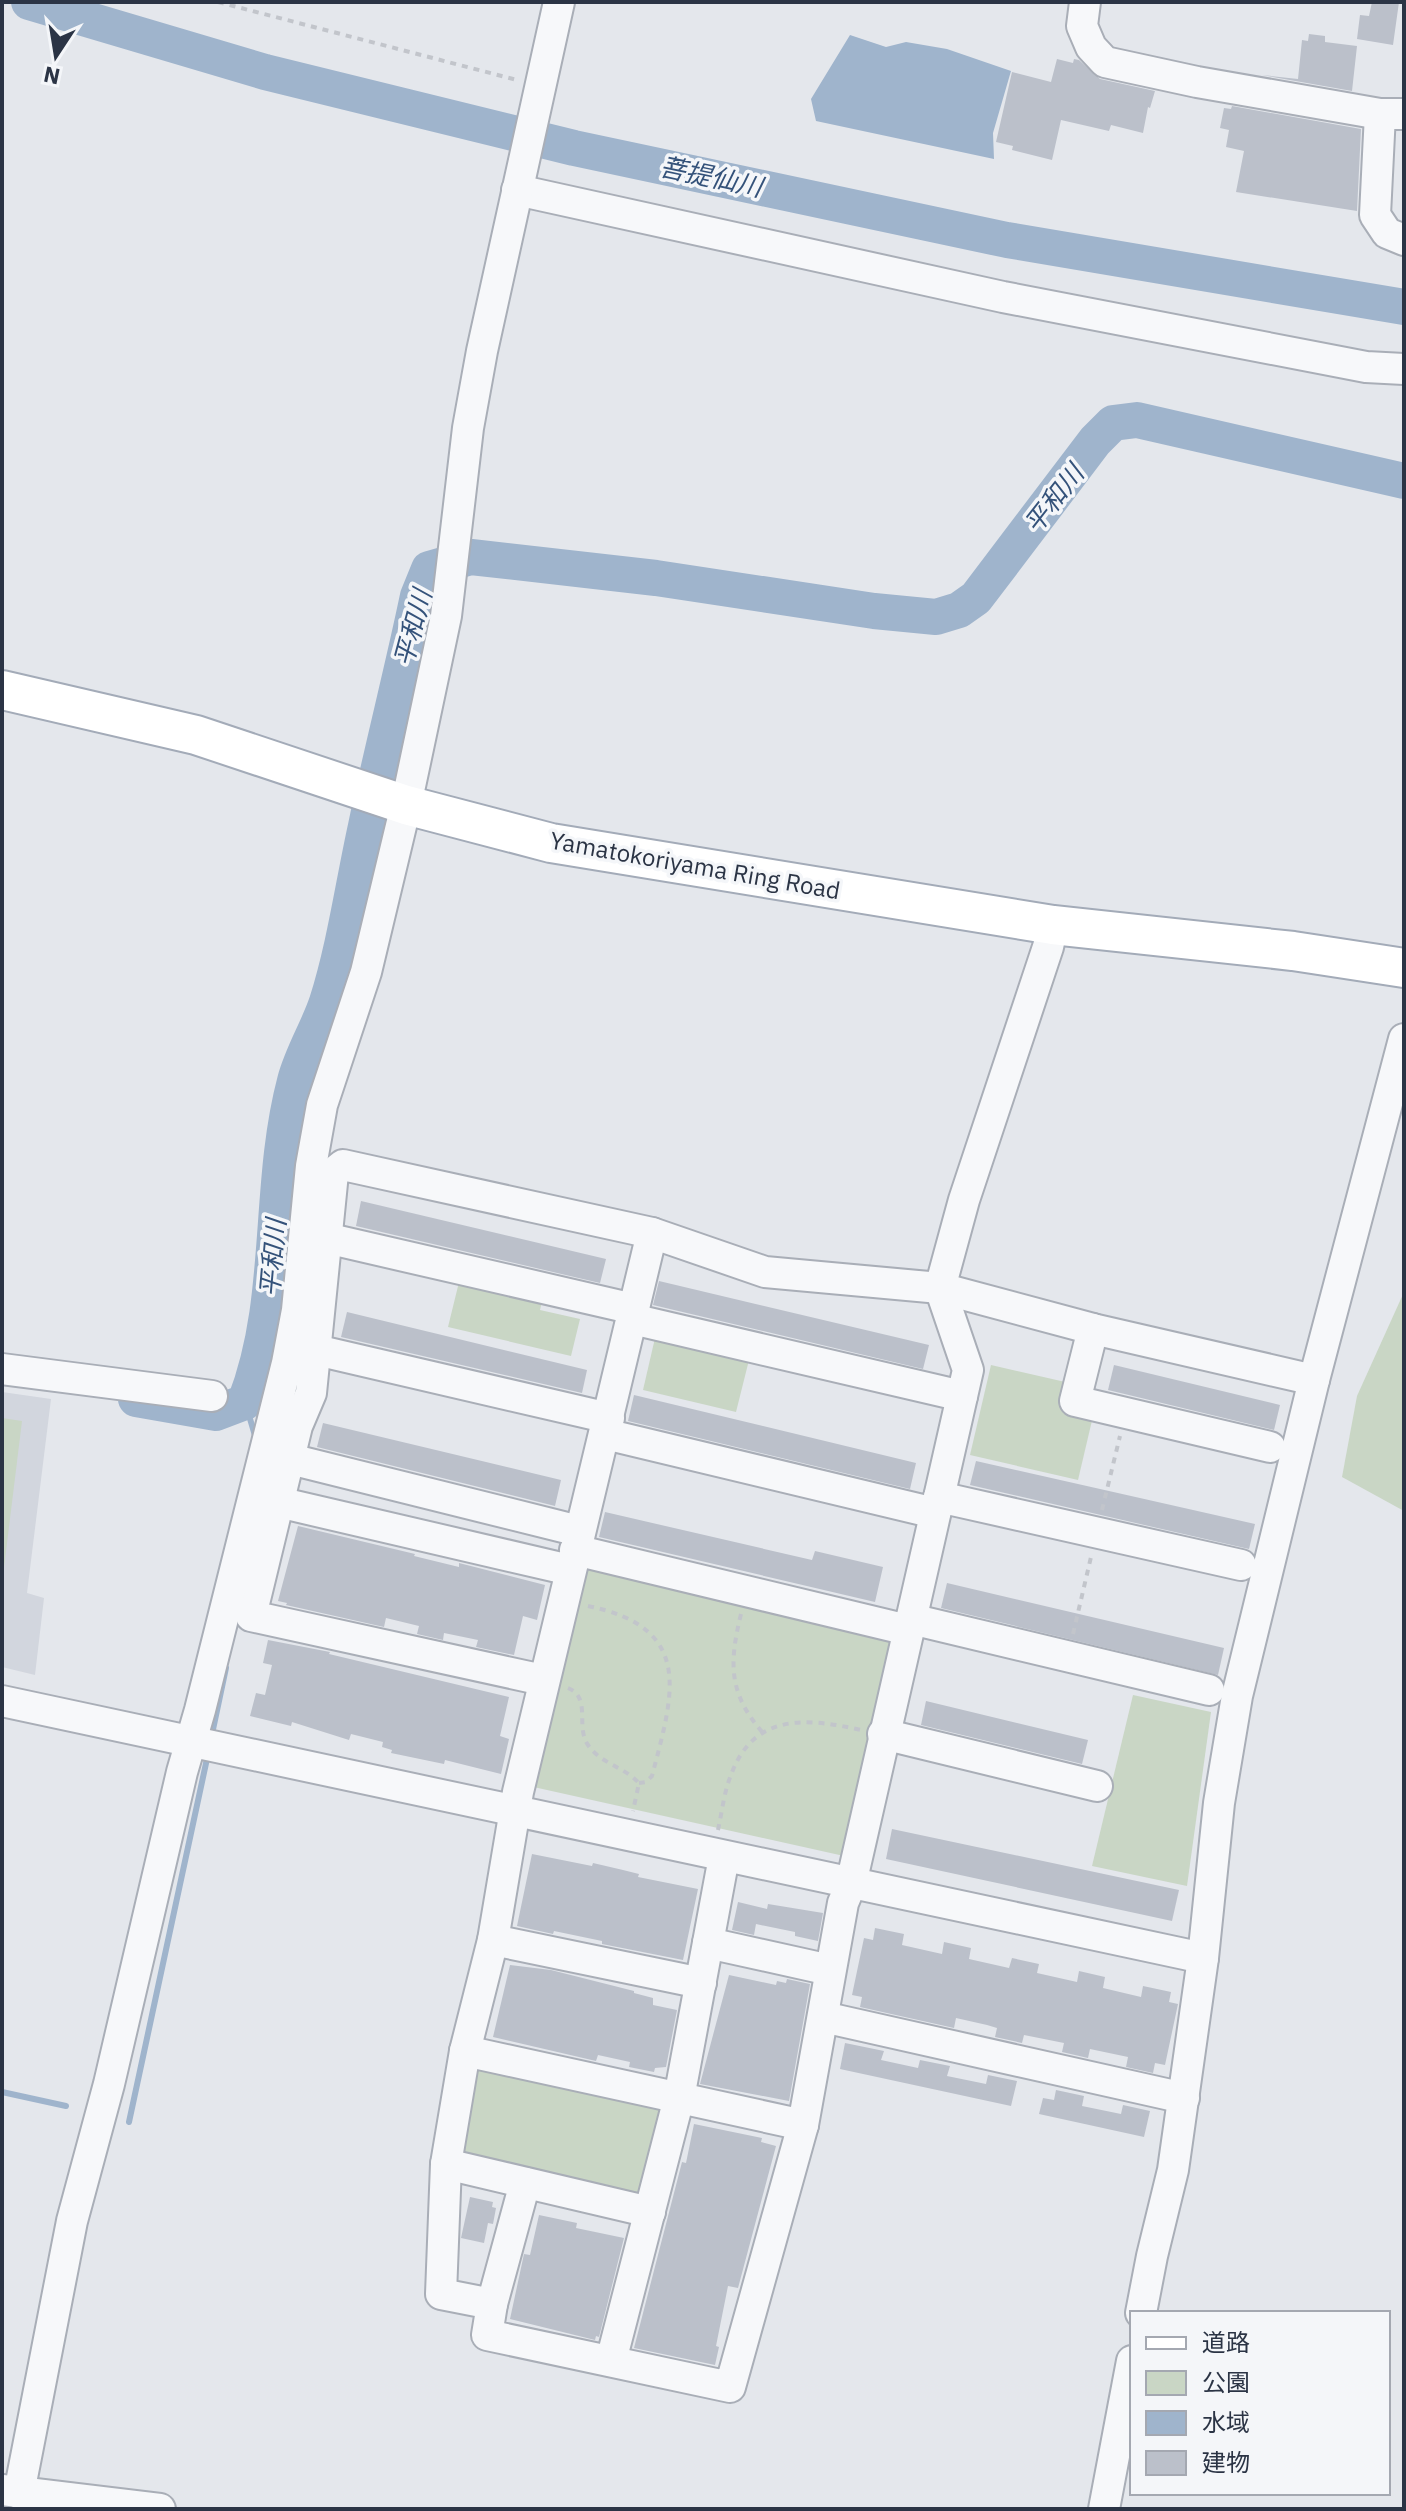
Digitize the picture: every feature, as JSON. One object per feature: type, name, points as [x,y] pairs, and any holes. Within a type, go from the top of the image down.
[{"type":"main road","name":"Yamatokoriyama Ring Road","points":[[2,690],[196,735],[382,797],[551,843],[1053,925],[1293,951],[1404,968]]},
{"type":"street","points":[[160,2509],[29,2497],[72,2221],[109,2084],[182,1772],[268,1492],[278,1450],[297,1310],[311,1166],[322,1105],[366,972],[382,797],[446,616],[468,428],[479,366],[559,2]]},
{"type":"street","points":[[1085,2],[1082,26],[1091,47],[1105,62],[1197,82],[1392,114],[1375,215],[1387,233],[1404,240]]},
{"type":"street","points":[[518,186],[1003,297],[1366,367],[1404,369]]},
{"type":"street","points":[[525,2183],[492,2304],[487,2335],[730,2387],[803,2125],[843,1903],[851,1884],[873,1732],[910,1624],[968,1370],[940,1288],[964,1200],[1053,925]]},
{"type":"street","points":[[1141,2311],[1173,2170],[1203,1958],[1219,1803],[1237,1696],[1314,1380],[1404,1039]]},
{"type":"street","points":[[278,1450],[297,1426],[311,1393],[333,1173],[343,1165],[652,1233],[765,1272],[940,1288],[979,1301],[1314,1380]]},
{"type":"street","points":[[492,2304],[441,2294],[446,2164],[465,2051],[493,1940],[513,1811],[652,1233]]},
{"type":"street","points":[[326,1238],[962,1396]]},
{"type":"street","points":[[1093,1329],[1075,1401],[1270,1447]]},
{"type":"street","points":[[316,1350],[607,1426],[937,1505],[1241,1565]]},
{"type":"street","points":[[2,1369],[212,1396]]},
{"type":"street","points":[[278,1450],[575,1550]]},
{"type":"street","points":[[268,1492],[575,1550],[1209,1690]]},
{"type":"street","points":[[268,1492],[251,1616],[543,1680]]},
{"type":"street","points":[[2,1701],[513,1811],[720,1846],[851,1884],[1203,1958]]},
{"type":"street","points":[[873,1732],[1097,1786]]},
{"type":"street","points":[[611,2361],[679,2098],[708,1943],[720,1846]]},
{"type":"street","points":[[493,1940],[701,1983]]},
{"type":"street","points":[[708,1943],[830,1970]]},
{"type":"street","points":[[823,2017],[1184,2098]]},
{"type":"street","points":[[465,2051],[803,2125]]},
{"type":"street","points":[[446,2164],[650,2212]]},
{"type":"street","points":[[1104,2509],[1130,2372]]},
{"type":"path","points":[[218,2],[538,92]]},
{"type":"path","points":[[562,1601],[629,1617],[659,1646],[666,1662],[671,1694],[652,1776],[646,1782],[639,1783]]},
{"type":"path","points":[[739,1619],[733,1650],[734,1679],[744,1708],[764,1734]]},
{"type":"path","points":[[543,1680],[575,1691],[582,1701],[582,1727],[589,1747],[603,1760],[622,1767],[639,1783]]},
{"type":"path","points":[[720,1846],[735,1765],[752,1742],[789,1723],[802,1720],[873,1732]]},
{"type":"path","points":[[632,1817],[639,1783]]},
{"type":"shaded area","points":[[2,1392],[51,1399],[27,1593],[44,1598],[35,1675],[2,1667]]},
{"type":"green space","points":[[460,1278],[543,1297],[540,1310],[580,1319],[571,1356],[448,1327]]},
{"type":"green space","points":[[1404,1292],[1404,1511],[1342,1477],[1357,1396]]},
{"type":"green space","points":[[655,1338],[749,1360],[736,1412],[643,1390]]},
{"type":"green space","points":[[991,1365],[1074,1384],[1094,1412],[1078,1480],[970,1455]]},
{"type":"green space","points":[[2,1418],[22,1421],[2,1584]]},
{"type":"green space","points":[[590,1566],[885,1636],[893,1649],[844,1856],[529,1786],[577,1576]]},
{"type":"green space","points":[[1133,1695],[1211,1712],[1187,1886],[1092,1866]]},
{"type":"green space","points":[[481,2065],[659,2104],[665,2116],[645,2192],[634,2198],[457,2151],[469,2073]]},
{"type":"water","points":[[850,35],[886,47],[906,42],[947,49],[1011,71],[993,133],[994,159],[816,121],[811,99]]},
{"type":"building","points":[[1372,2],[1399,2],[1393,45],[1357,39],[1360,15],[1369,16]]},
{"type":"building","points":[[1309,34],[1325,36],[1325,42],[1357,46],[1352,91],[1262,75],[1298,79],[1302,40],[1308,41]]},
{"type":"building","points":[[1057,59],[1073,63],[1074,59],[1079,60],[1100,79],[1155,91],[1143,133],[1111,125],[1109,131],[1061,120],[1052,160],[1012,150],[1013,146],[996,142],[1012,72],[1051,82]]},
{"type":"building","points":[[1232,106],[1361,129],[1357,211],[1236,192],[1244,151],[1226,147],[1229,130],[1220,128],[1224,108],[1231,109]]},
{"type":"building","points":[[361,1201],[606,1259],[600,1283],[356,1226]]},
{"type":"building","points":[[659,1281],[929,1345],[923,1369],[653,1305]]},
{"type":"building","points":[[347,1312],[587,1370],[582,1393],[341,1337]]},
{"type":"building","points":[[1114,1365],[1280,1405],[1274,1430],[1108,1390]]},
{"type":"building","points":[[634,1395],[916,1463],[910,1489],[628,1421]]},
{"type":"building","points":[[323,1423],[561,1480],[555,1506],[317,1447]]},
{"type":"building","points":[[976,1461],[1255,1524],[1249,1549],[970,1485]]},
{"type":"building","points":[[605,1512],[812,1560],[815,1551],[883,1567],[875,1602],[599,1537]]},
{"type":"building","points":[[298,1526],[459,1567],[459,1563],[545,1585],[537,1620],[523,1616],[514,1655],[476,1647],[478,1640],[444,1633],[443,1640],[417,1634],[419,1626],[386,1618],[384,1627],[286,1605],[278,1601]]},
{"type":"building","points":[[947,1583],[1224,1648],[1218,1675],[941,1608]]},
{"type":"building","points":[[268,1640],[330,1652],[509,1697],[500,1736],[509,1739],[501,1774],[445,1760],[444,1764],[391,1753],[392,1750],[382,1747],[383,1742],[351,1734],[349,1740],[292,1722],[291,1726],[250,1716],[256,1693],[265,1695],[272,1665],[263,1663]]},
{"type":"building","points":[[926,1701],[1088,1740],[1082,1764],[921,1725]]},
{"type":"building","points":[[892,1829],[1179,1890],[1172,1921],[886,1859]]},
{"type":"building","points":[[532,1854],[592,1866],[593,1863],[639,1874],[638,1877],[698,1889],[683,1960],[554,1931],[553,1934],[517,1926]]},
{"type":"building","points":[[738,1902],[767,1909],[768,1904],[823,1913],[818,1941],[795,1936],[795,1932],[756,1924],[754,1935],[732,1930]]},
{"type":"building","points":[[875,1928],[904,1934],[902,1945],[942,1954],[944,1942],[971,1948],[969,1959],[1009,1968],[1012,1958],[1039,1964],[1037,1973],[1077,1982],[1079,1971],[1105,1977],[1103,1988],[1141,1997],[1143,1986],[1171,1992],[1169,2002],[1178,2004],[1165,2065],[1155,2063],[1153,2073],[1126,2067],[1128,2057],[1090,2049],[1088,2058],[1062,2052],[1064,2043],[1024,2035],[1022,2043],[995,2037],[997,2028],[956,2018],[954,2028],[860,2007],[862,1997],[852,1995],[864,1938],[873,1940]]},
{"type":"building","points":[[510,1965],[551,1970],[634,1991],[653,1998],[653,2005],[677,2010],[666,2067],[655,2068],[654,2072],[629,2067],[630,2062],[598,2055],[596,2061],[493,2037]]},
{"type":"building","points":[[729,1975],[776,1985],[777,1981],[786,1983],[787,1979],[810,1984],[789,2101],[700,2084]]},
{"type":"building","points":[[845,2043],[884,2051],[881,2060],[918,2068],[920,2060],[950,2066],[947,2076],[986,2084],[988,2075],[1017,2081],[1011,2106],[840,2069]]},
{"type":"building","points":[[1056,2090],[1084,2096],[1082,2106],[1121,2114],[1123,2105],[1150,2111],[1144,2137],[1039,2114],[1043,2098],[1054,2100]]},
{"type":"building","points":[[694,2124],[762,2138],[761,2142],[776,2146],[738,2288],[728,2286],[715,2365],[634,2348]]},
{"type":"building","points":[[470,2197],[493,2202],[492,2207],[496,2208],[493,2224],[488,2223],[484,2243],[461,2238]]},
{"type":"building","points":[[539,2215],[577,2223],[576,2228],[624,2238],[599,2337],[596,2336],[595,2340],[510,2319],[524,2254],[530,2255]]},
{"type":"waterway","name":"菩提仙川","points":[[29,2],[265,72],[574,148],[1007,240],[1404,307]]},
{"type":"waterway","name":"平和川","points":[[136,1399],[216,1413],[245,1402],[266,1324],[286,1121],[295,1081],[333,980],[418,596],[429,569],[471,557],[656,578],[874,611],[936,617],[959,610],[976,598],[1095,441],[1113,423],[1137,420],[1404,481]]},
{"type":"waterway","points":[[245,1402],[256,1439]]},
{"type":"waterway","points":[[211,1739],[226,1668]]},
{"type":"waterway","points":[[129,2122],[208,1754]]},
{"type":"waterway","points":[[2,2092],[66,2106]]}]
